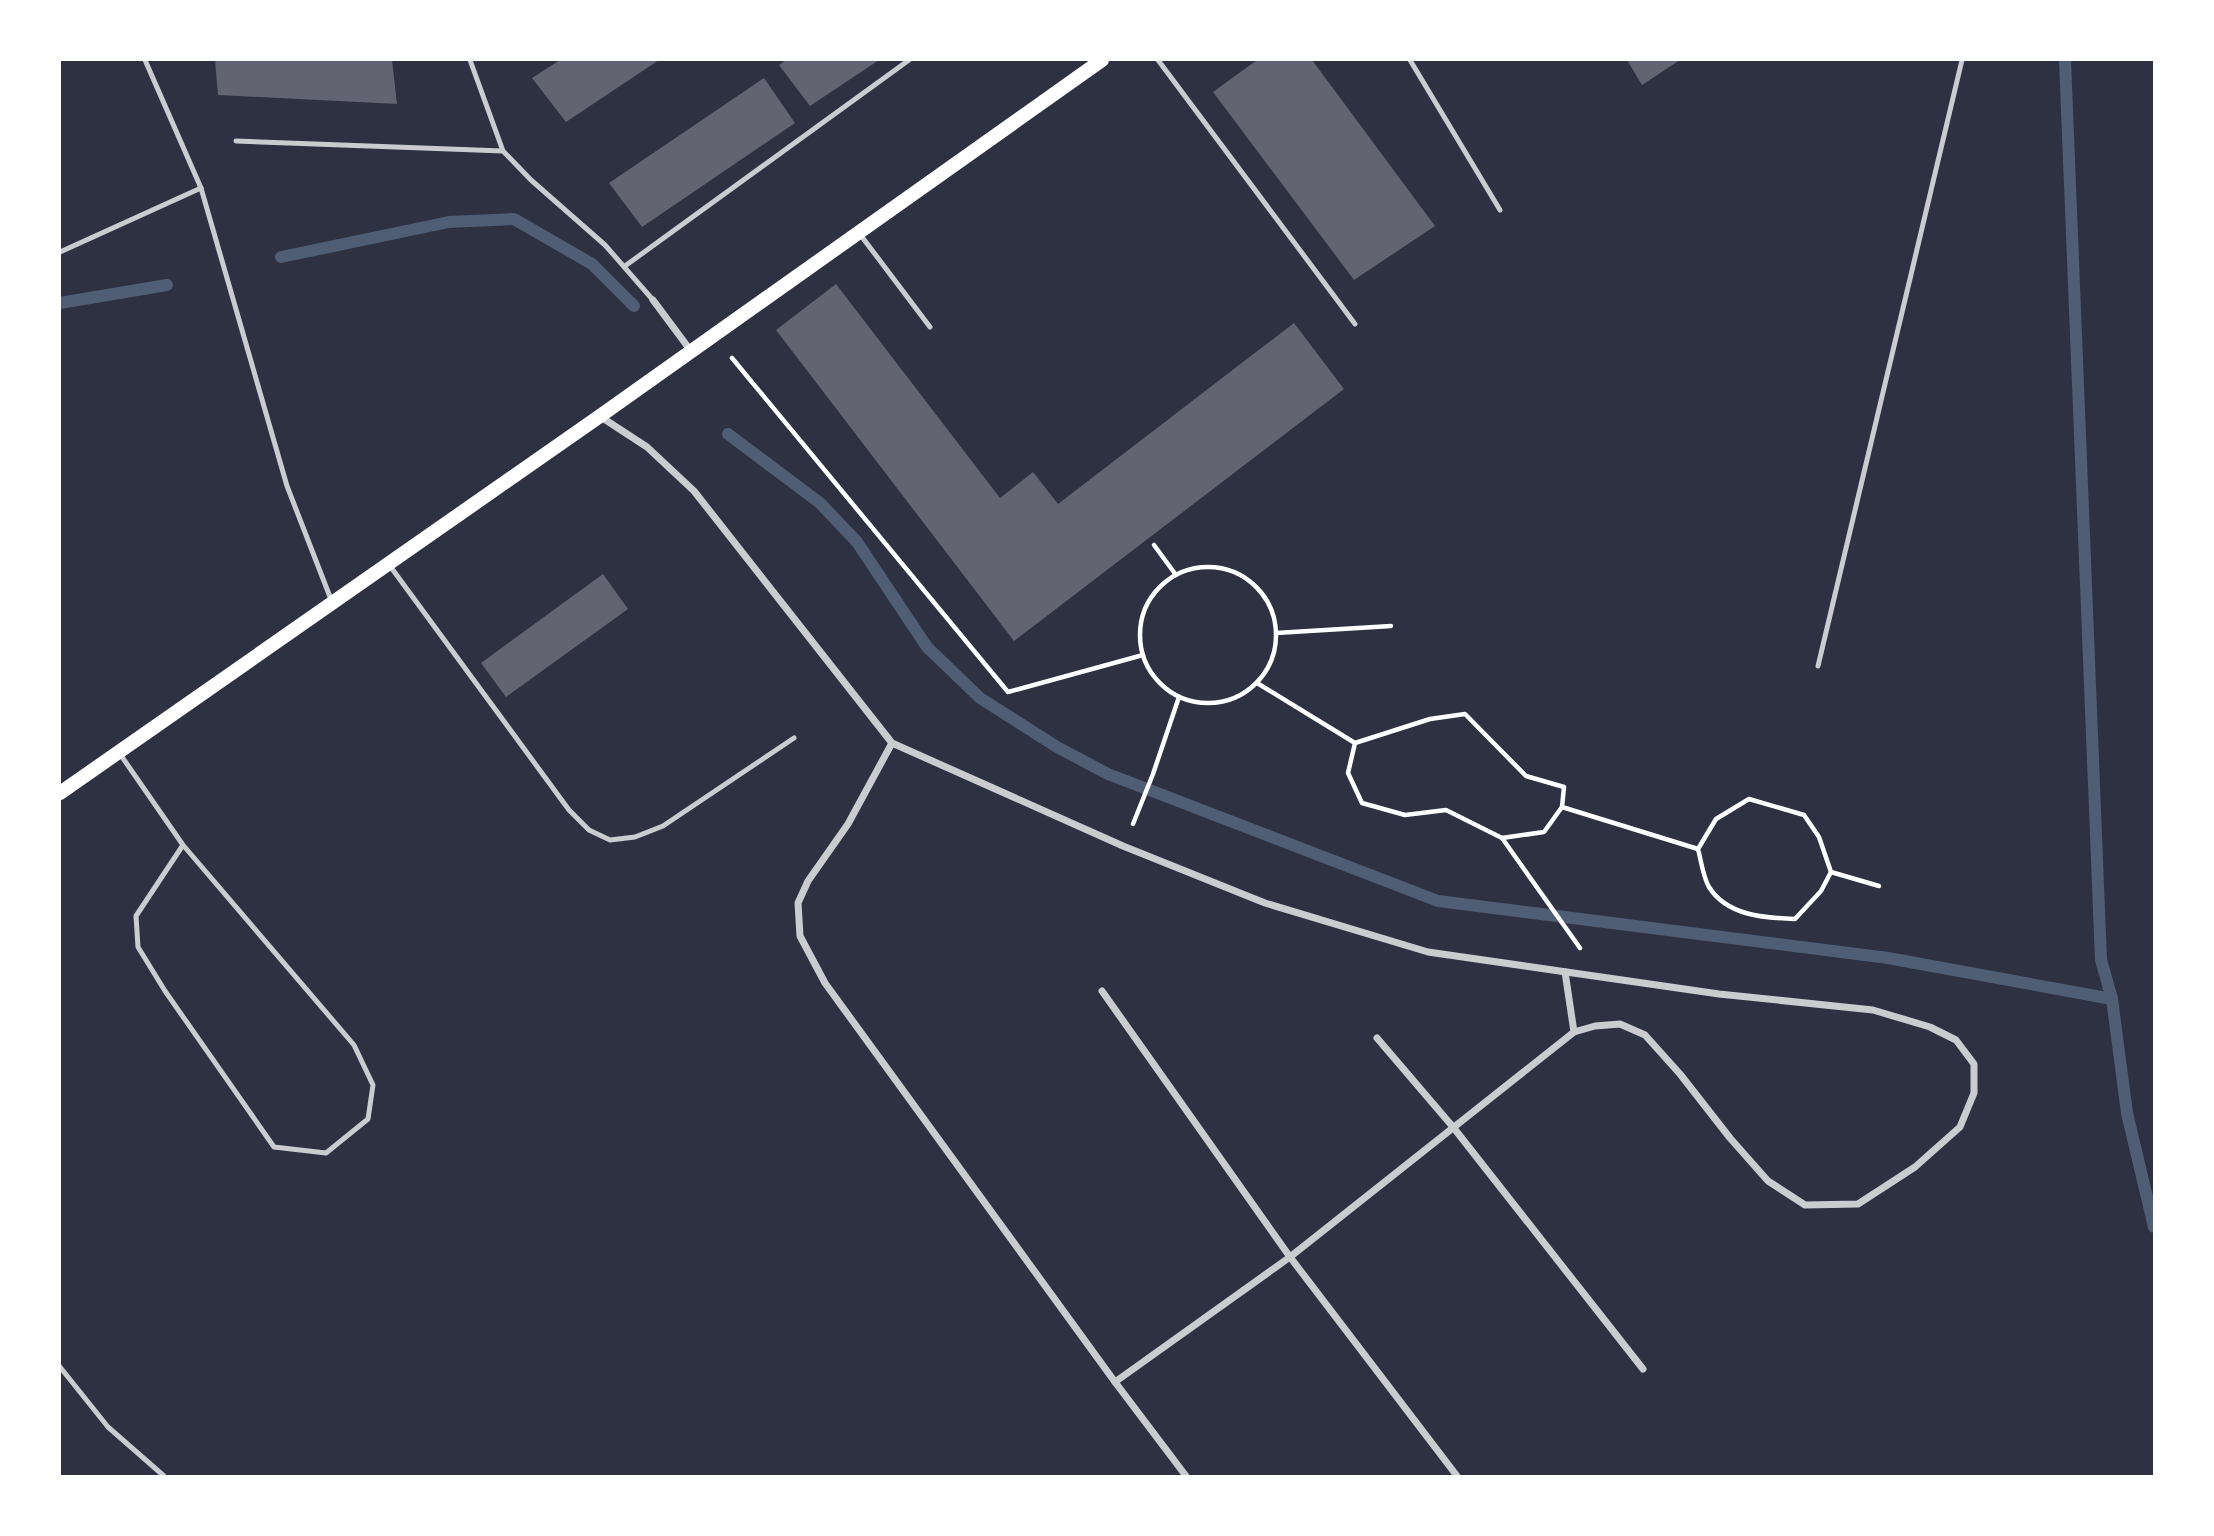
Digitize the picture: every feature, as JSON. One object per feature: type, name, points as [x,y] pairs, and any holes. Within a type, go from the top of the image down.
[{"type":"main road","points":[[60,793],[600,416],[1102,60]]},
{"type":"street","points":[[653,300],[691,351]]},
{"type":"street","points":[[600,416],[647,447],[694,491],[892,744],[1124,846],[1265,903],[1428,952],[1719,994],[1873,1010],[1930,1027],[1956,1040],[1974,1064],[1973,1093],[1960,1128],[1915,1167],[1858,1203],[1805,1205],[1768,1181],[1730,1138],[1681,1074],[1645,1035],[1620,1024],[1595,1026],[1574,1032],[1290,1257],[1115,1382]]},
{"type":"street","points":[[892,744],[848,824],[808,881],[798,903],[800,936],[825,983],[1186,1476]]},
{"type":"street","points":[[1565,972],[1574,1032]]},
{"type":"street","points":[[1102,991],[1290,1257],[1457,1476]]},
{"type":"street","points":[[1377,1038],[1453,1127],[1643,1369]]},
{"type":"lane","points":[[145,60],[201,188],[287,486],[332,603]]},
{"type":"lane","points":[[470,60],[503,150],[531,180],[605,245],[653,300]]},
{"type":"lane","points":[[625,266],[909,60]]},
{"type":"lane","points":[[1158,60],[1355,324]]},
{"type":"lane","points":[[1410,60],[1500,210]]},
{"type":"lane","points":[[1818,666],[1962,60]]},
{"type":"lane","points":[[236,141],[503,150]]},
{"type":"lane","points":[[60,252],[201,188]]},
{"type":"lane","points":[[859,233],[930,327]]},
{"type":"lane","points":[[388,564],[569,810],[589,830],[610,840],[635,837],[663,825],[794,738]]},
{"type":"lane","points":[[119,752],[183,845],[354,1045],[373,1085],[368,1119],[326,1153],[274,1147],[165,991],[138,947],[136,916],[183,845]]},
{"type":"lane","points":[[60,1367],[108,1427],[164,1476]]},
{"type":"path","points":[[714,335],[1008,692],[1143,655]]},
{"type":"path","points":[[1154,545],[1176,575]]},
{"type":"path","points":[[1198,568],[1221,568],[1242,576],[1261,590],[1272,610],[1276,633],[1275,651],[1268,668],[1257,683],[1241,695],[1221,702],[1200,703],[1179,697],[1163,687],[1151,672],[1143,655],[1140,632],[1145,610],[1157,590],[1176,575],[1198,568]]},
{"type":"path","points":[[1276,633],[1391,625]]},
{"type":"path","points":[[1257,683],[1355,743],[1430,719],[1465,714],[1526,776],[1564,787],[1562,807],[1544,832],[1502,838]]},
{"type":"path","points":[[1124,846],[1153,775],[1179,697]]},
{"type":"path","points":[[1355,743],[1348,773],[1362,803],[1405,815],[1446,810],[1502,838],[1600,977]]},
{"type":"path","points":[[1749,799],[1804,815],[1819,837],[1831,872],[1821,891],[1796,919],[1763,918],[1730,908],[1709,887],[1698,849],[1716,819],[1749,799]]},
{"type":"path","points":[[1562,807],[1698,849]]},
{"type":"path","points":[[1831,872],[1880,886]]},
{"type":"building","points":[[215,60],[392,60],[397,104],[218,95]]},
{"type":"building","points":[[560,60],[659,60],[566,122],[532,78]]},
{"type":"building","points":[[786,60],[879,60],[810,106],[779,65]]},
{"type":"building","points":[[1257,60],[1312,60],[1435,226],[1354,280],[1213,92]]},
{"type":"building","points":[[1627,60],[1680,60],[1642,85]]},
{"type":"building","points":[[764,78],[795,123],[642,227],[609,183]]},
{"type":"building","points":[[836,284],[1000,498],[1033,472],[1058,504],[1294,323],[1344,389],[1014,641],[776,330]]},
{"type":"building","points":[[603,574],[628,609],[506,697],[481,663]]},
{"type":"waterway","points":[[2065,60],[2101,960],[2112,999],[2127,1113],[2154,1227]]},
{"type":"waterway","points":[[281,257],[449,222],[514,219],[592,264],[634,306]]},
{"type":"waterway","points":[[60,303],[167,285]]},
{"type":"waterway","points":[[728,434],[820,503],[857,542],[927,647],[980,698],[1057,747],[1108,774],[1438,901],[1888,958],[2112,999]]}]
